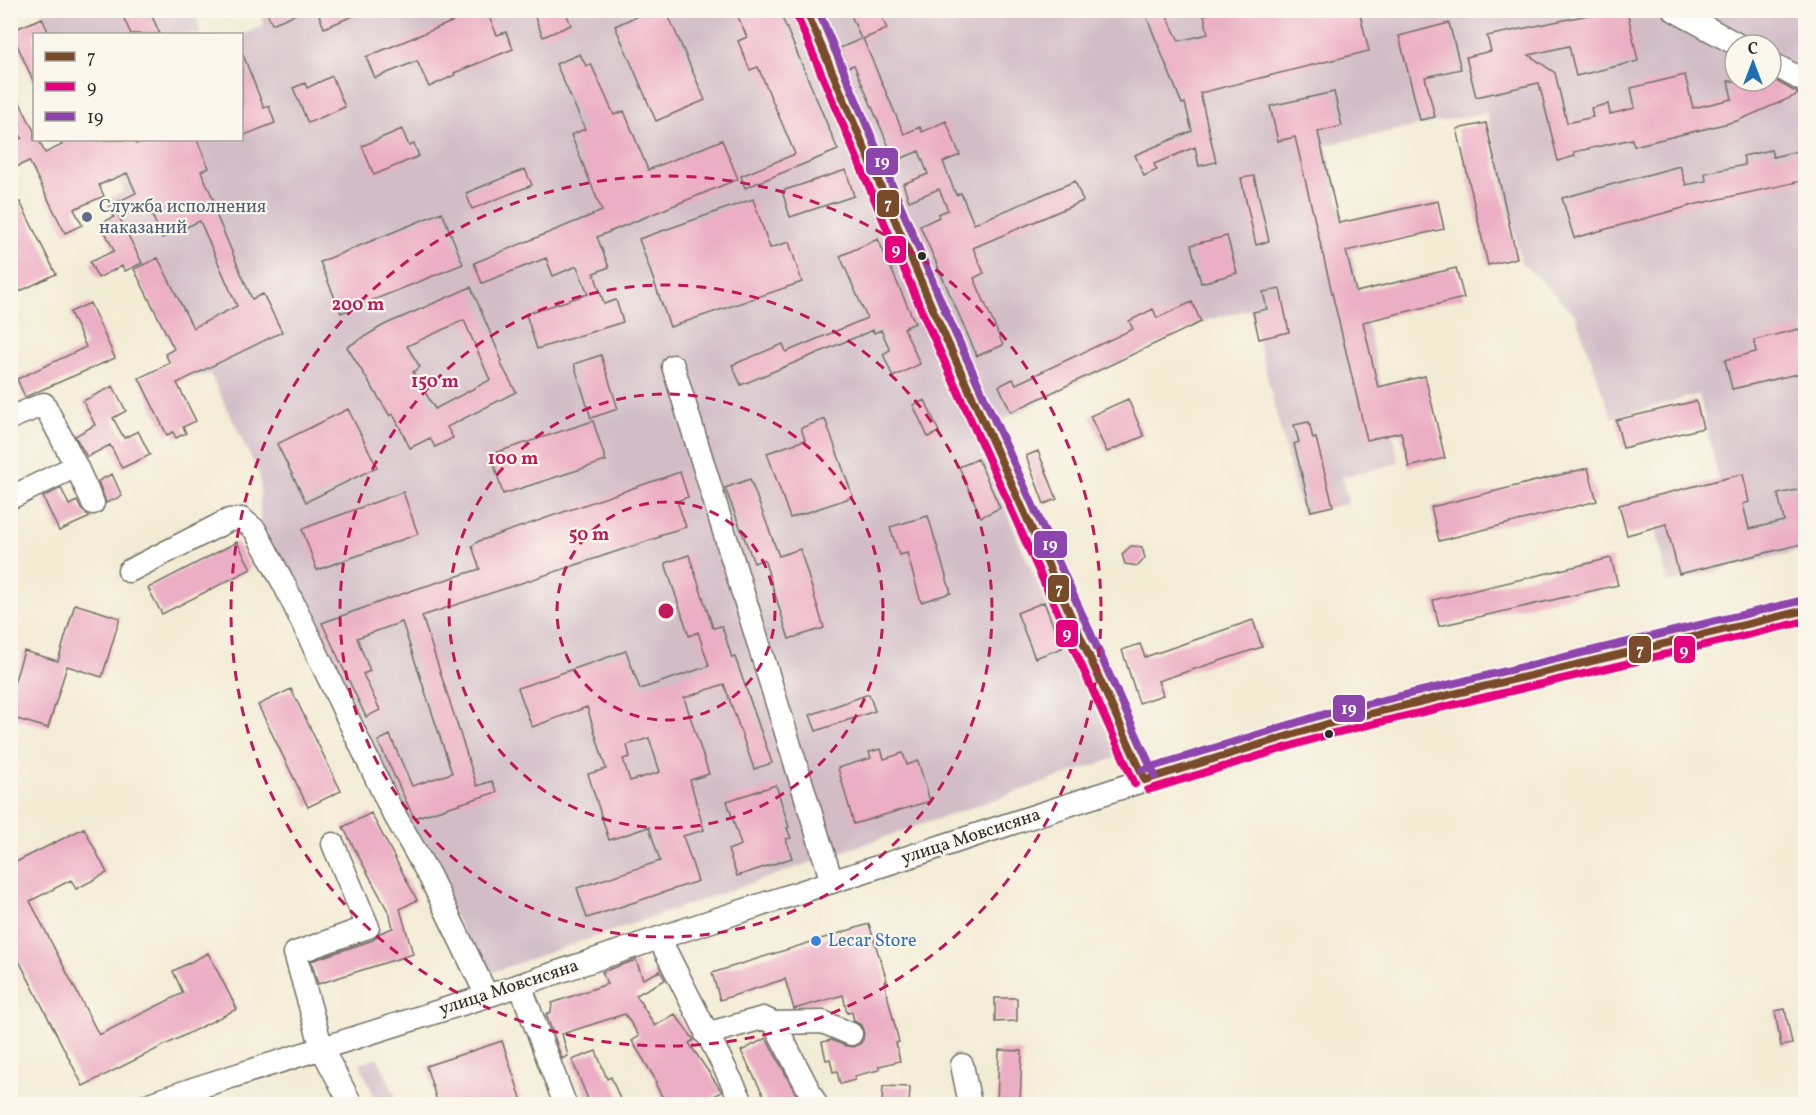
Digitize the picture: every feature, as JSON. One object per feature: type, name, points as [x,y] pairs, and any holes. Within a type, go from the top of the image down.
[{"type":"street","points":[[806,10],[933,310],[1145,780]]},
{"type":"street","points":[[1674,10],[1723,37]]},
{"type":"street","points":[[1783,70],[1806,82]]},
{"type":"street","points":[[673,366],[832,882]]},
{"type":"street","points":[[10,418],[44,404],[93,503]]},
{"type":"street","points":[[10,498],[76,466]]},
{"type":"street","points":[[129,570],[229,520],[242,519],[255,530],[285,586],[390,807],[430,877],[486,996]]},
{"type":"street","name":"улица Мовсисяна","points":[[148,1104],[1145,780],[1327,724],[1806,610]]},
{"type":"street","points":[[333,844],[368,927],[295,953],[322,1049],[351,1104]]},
{"type":"street","points":[[659,938],[743,1104]]},
{"type":"street","points":[[520,985],[565,1104]]},
{"type":"street","points":[[706,1034],[763,1018],[774,1023],[823,1022],[851,1034]]},
{"type":"street","points":[[774,1023],[816,1104]]},
{"type":"street","points":[[962,1065],[970,1104]]},
{"type":"shaded area","points":[[40,11],[196,11],[200,33],[51,33]]},
{"type":"shaded area","points":[[259,11],[1805,11],[1805,549],[1668,583],[1656,529],[1726,513],[1699,394],[1612,418],[1575,314],[1521,262],[1486,112],[1326,145],[1399,463],[1342,477],[1348,503],[1302,515],[1250,309],[1204,321],[1004,419],[976,438],[1022,549],[1118,757],[484,975],[260,524],[260,476],[210,374],[189,377],[130,262],[139,257],[110,199],[124,191],[100,141],[243,141],[243,35],[264,25]]},
{"type":"shaded area","points":[[378,1058],[399,1104],[378,1104],[359,1063]]},
{"type":"building","points":[[120,10],[149,10],[160,33],[131,33]]},
{"type":"building","points":[[266,10],[303,10],[303,11],[272,24]]},
{"type":"building","points":[[317,10],[363,10],[363,12],[324,28]]},
{"type":"building","points":[[481,10],[486,10],[497,35],[506,32],[513,49],[454,73],[455,75],[429,87],[417,61],[375,78],[366,57]]},
{"type":"building","points":[[532,10],[565,10],[571,25],[543,37]]},
{"type":"building","points":[[650,10],[666,10],[705,100],[656,121],[615,26]]},
{"type":"building","points":[[735,10],[779,10],[838,150],[745,188],[741,176],[795,154],[758,67],[750,70],[738,41],[747,37]]},
{"type":"building","points":[[849,10],[879,10],[887,29],[863,39],[904,134],[920,127],[922,132],[946,121],[960,155],[943,162],[956,195],[961,193],[974,224],[1075,181],[1083,201],[973,248],[984,273],[974,278],[1003,345],[977,356],[920,226],[948,210],[939,189],[909,201],[903,184],[928,174],[919,151],[895,161],[854,65],[848,67],[840,48],[861,39]]},
{"type":"building","points":[[1151,10],[1164,10],[1179,41],[1208,34],[1204,15],[1221,10],[1359,10],[1369,51],[1200,93],[1216,162],[1199,166],[1195,147],[1154,164],[1157,170],[1144,176],[1135,155],[1192,131],[1185,103],[1182,104],[1145,13]]},
{"type":"building","points":[[1612,10],[1627,10],[1638,61],[1576,76],[1569,46],[1529,55],[1555,73],[1567,123],[1593,117],[1591,108],[1608,104],[1610,114],[1635,108],[1631,88],[1685,75],[1693,108],[1732,99],[1731,93],[1783,93],[1783,85],[1799,94],[1737,121],[1634,146],[1632,139],[1574,152],[1575,156],[1558,161],[1539,83],[1476,97],[1466,57],[1491,51],[1487,36]]},
{"type":"building","points":[[42,18],[49,33],[33,33],[33,81],[11,31]]},
{"type":"building","points":[[1449,23],[1461,69],[1425,77],[1435,117],[1420,120],[1399,36]]},
{"type":"building","points":[[580,54],[586,66],[591,64],[614,115],[624,111],[648,170],[722,140],[738,179],[597,237],[609,267],[594,273],[604,304],[616,300],[623,322],[537,349],[526,314],[588,294],[577,266],[553,276],[546,258],[482,283],[474,263],[602,211],[571,135],[585,129],[556,64]]},
{"type":"building","points":[[243,55],[264,108],[269,106],[275,123],[243,136]]},
{"type":"building","points":[[332,76],[345,107],[308,123],[293,88],[305,83],[307,88]]},
{"type":"building","points":[[10,83],[33,129],[33,141],[39,141],[45,153],[62,145],[60,141],[134,141],[136,144],[143,141],[197,141],[209,168],[201,171],[219,212],[216,214],[252,299],[263,294],[282,332],[177,383],[196,421],[183,427],[186,433],[176,438],[173,432],[167,435],[139,378],[170,363],[165,354],[174,349],[134,269],[158,258],[193,328],[237,306],[200,221],[162,238],[147,203],[119,217],[142,263],[125,271],[122,266],[98,278],[90,262],[114,251],[101,223],[114,217],[109,206],[136,193],[127,173],[99,185],[104,196],[74,209],[82,225],[65,233],[29,161],[10,170],[10,144],[22,138],[10,115]]},
{"type":"building","points":[[1334,92],[1342,126],[1318,132],[1339,223],[1438,201],[1444,229],[1346,251],[1356,292],[1456,268],[1464,298],[1363,322],[1378,387],[1425,376],[1445,458],[1409,467],[1401,432],[1367,440],[1295,137],[1278,141],[1270,106]]},
{"type":"building","points":[[1486,123],[1517,258],[1488,265],[1457,129]]},
{"type":"building","points":[[402,129],[409,146],[414,144],[419,156],[374,175],[362,146]]},
{"type":"building","points":[[1806,149],[1806,180],[1697,204],[1574,238],[1562,198],[1680,166],[1686,185],[1706,181],[1705,173],[1745,165],[1743,156],[1771,150],[1773,157]]},
{"type":"building","points":[[525,169],[532,185],[472,209],[466,193]]},
{"type":"building","points":[[846,170],[854,196],[790,217],[782,191]]},
{"type":"building","points":[[1254,176],[1269,241],[1256,245],[1241,178]]},
{"type":"building","points":[[753,199],[770,248],[789,242],[802,282],[670,327],[639,239]]},
{"type":"building","points":[[20,202],[56,274],[10,296],[10,206]]},
{"type":"building","points":[[442,212],[463,264],[341,313],[320,262]]},
{"type":"building","points":[[1227,236],[1237,273],[1201,283],[1191,245]]},
{"type":"building","points":[[878,239],[915,323],[904,328],[920,364],[893,377],[883,354],[890,350],[881,330],[874,333],[873,330],[741,385],[732,365],[783,344],[786,352],[867,318],[840,256]]},
{"type":"building","points":[[471,287],[502,361],[500,362],[516,392],[447,427],[453,438],[435,447],[430,438],[410,448],[393,414],[390,416],[347,347],[384,325]],"holes":[[[464,320],[490,380],[435,409],[413,372],[420,367],[407,346]]]},
{"type":"building","points":[[1280,289],[1289,332],[1259,339],[1253,312],[1267,309],[1263,292]]},
{"type":"building","points":[[1192,302],[1201,322],[1011,412],[999,386],[1013,379],[1016,384],[1133,329],[1129,321],[1153,309],[1157,318]]},
{"type":"building","points":[[90,303],[115,358],[25,397],[17,379],[86,347],[70,312]]},
{"type":"building","points":[[1799,329],[1802,341],[1806,340],[1806,372],[1732,389],[1725,360],[1756,352],[1754,340]]},
{"type":"building","points":[[601,355],[618,409],[591,418],[574,364]]},
{"type":"building","points":[[113,386],[126,411],[113,418],[124,438],[138,431],[150,455],[122,468],[110,445],[87,457],[75,436],[95,425],[83,401]]},
{"type":"building","points":[[1128,399],[1144,436],[1107,452],[1090,416]]},
{"type":"building","points":[[925,400],[939,432],[928,437],[913,405]]},
{"type":"building","points":[[1696,401],[1703,428],[1623,448],[1616,420]]},
{"type":"building","points":[[348,409],[377,467],[306,502],[277,444]]},
{"type":"building","points":[[825,419],[853,497],[790,518],[767,453],[805,440],[801,428]]},
{"type":"building","points":[[593,421],[606,461],[503,494],[491,454]]},
{"type":"building","points":[[1309,422],[1313,439],[1316,438],[1333,506],[1311,511],[1294,444],[1299,442],[1294,425]]},
{"type":"building","points":[[1038,451],[1057,499],[1044,504],[1026,456]]},
{"type":"building","points":[[978,459],[1000,508],[981,517],[959,467]]},
{"type":"building","points":[[1588,468],[1597,501],[1439,541],[1431,507]]},
{"type":"building","points":[[680,472],[688,497],[677,501],[686,527],[422,616],[477,786],[492,781],[497,792],[414,818],[378,741],[390,735],[412,786],[452,773],[402,622],[357,638],[370,671],[363,674],[380,710],[366,717],[322,623],[480,569],[472,546],[479,541]]},
{"type":"building","points":[[112,474],[122,496],[106,503],[98,481]]},
{"type":"building","points":[[1743,474],[1749,502],[1743,504],[1749,529],[1784,521],[1778,494],[1806,488],[1806,543],[1679,574],[1666,524],[1627,535],[1619,505]]},
{"type":"building","points":[[750,479],[779,556],[800,549],[824,628],[789,639],[764,559],[754,563],[725,488]]},
{"type":"building","points":[[61,488],[69,505],[77,501],[81,509],[90,517],[59,531],[43,497]]},
{"type":"building","points":[[403,492],[418,534],[317,570],[302,529]]},
{"type":"building","points":[[928,516],[951,593],[921,602],[907,553],[899,555],[890,527]]},
{"type":"building","points":[[237,542],[251,569],[162,614],[148,588]]},
{"type":"building","points":[[1131,546],[1142,547],[1145,558],[1138,566],[1125,564],[1122,554]]},
{"type":"building","points":[[689,555],[713,628],[722,626],[732,658],[735,657],[772,763],[754,769],[724,684],[684,698],[709,774],[690,780],[704,830],[683,836],[698,881],[587,918],[577,888],[660,861],[649,827],[609,840],[588,774],[606,769],[587,707],[532,727],[518,688],[626,651],[640,689],[709,666],[698,632],[689,636],[665,563]],"holes":[[[649,738],[660,772],[630,781],[623,759],[630,757],[627,745]]]},
{"type":"building","points":[[1611,558],[1618,585],[1439,626],[1433,600]]},
{"type":"building","points":[[1044,602],[1062,648],[1035,658],[1017,613]]},
{"type":"building","points":[[75,604],[120,618],[102,677],[67,666],[48,728],[10,717],[10,696],[24,651],[58,661]]},
{"type":"building","points":[[1253,620],[1262,647],[1158,681],[1163,695],[1139,703],[1122,650],[1140,644],[1145,657]]},
{"type":"building","points":[[291,689],[341,791],[308,807],[258,705]]},
{"type":"building","points":[[869,694],[875,711],[816,731],[810,715]]},
{"type":"building","points":[[881,749],[884,759],[903,753],[907,765],[918,761],[930,801],[854,824],[838,768],[871,758],[869,752]]},
{"type":"building","points":[[776,785],[789,827],[787,828],[791,838],[786,839],[792,858],[737,876],[728,850],[741,845],[727,801]]},
{"type":"building","points":[[371,813],[417,900],[400,909],[413,954],[318,984],[311,961],[373,940],[380,933],[393,928],[390,915],[343,827]]},
{"type":"building","points":[[84,828],[107,873],[76,889],[71,880],[30,901],[99,1035],[183,993],[173,971],[208,953],[237,1009],[83,1086],[10,943],[10,865]]},
{"type":"building","points":[[869,924],[887,981],[884,982],[899,1042],[896,1043],[900,1061],[879,1066],[879,1070],[854,1076],[855,1080],[840,1084],[837,1071],[833,1072],[830,1059],[826,1060],[822,1042],[831,1040],[853,1047],[860,1044],[864,1033],[861,1025],[854,1021],[852,1012],[847,1013],[843,995],[794,1009],[785,979],[720,1000],[712,973]]},
{"type":"building","points":[[636,960],[643,979],[660,971],[665,980],[636,995],[655,1026],[675,1014],[694,1040],[689,1043],[722,1092],[714,1096],[716,1099],[705,1104],[666,1104],[655,1083],[657,1082],[632,1041],[639,1036],[625,1014],[562,1034],[568,1056],[562,1059],[546,1014],[551,1012],[552,1003],[607,984],[602,972]]},
{"type":"building","points":[[995,998],[1017,998],[1017,1021],[995,1022]]},
{"type":"building","points":[[1785,1009],[1792,1044],[1781,1046],[1775,1011]]},
{"type":"building","points":[[766,1038],[801,1104],[768,1104],[741,1051]]},
{"type":"building","points":[[502,1041],[523,1104],[438,1104],[426,1066]]},
{"type":"building","points":[[999,1050],[1022,1051],[1020,1104],[997,1104]]},
{"type":"building","points":[[596,1051],[607,1079],[611,1077],[621,1101],[613,1104],[590,1104],[572,1060]]},
{"type":"building","points":[[883,1086],[910,1087],[909,1104],[882,1104]]},
{"type":"transit line","name":"7","points":[[806,10],[933,310],[1145,780]]},
{"type":"transit line","name":"19","points":[[818,10],[943,306],[1155,776]]},
{"type":"transit line","name":"9","points":[[796,14],[923,314],[1135,784]]},
{"type":"transit line","name":"19","points":[[1142,770],[1325,714],[1804,600]]},
{"type":"transit line","name":"7","points":[[1145,780],[1327,724],[1806,610]]},
{"type":"transit line","name":"9","points":[[1148,790],[1330,734],[1806,621]]},
{"type":"place","name":"Служба исполнения наказаний","points":[[87,217]]},
{"type":"place","name":"Lecar Store","points":[[816,941]]}]
